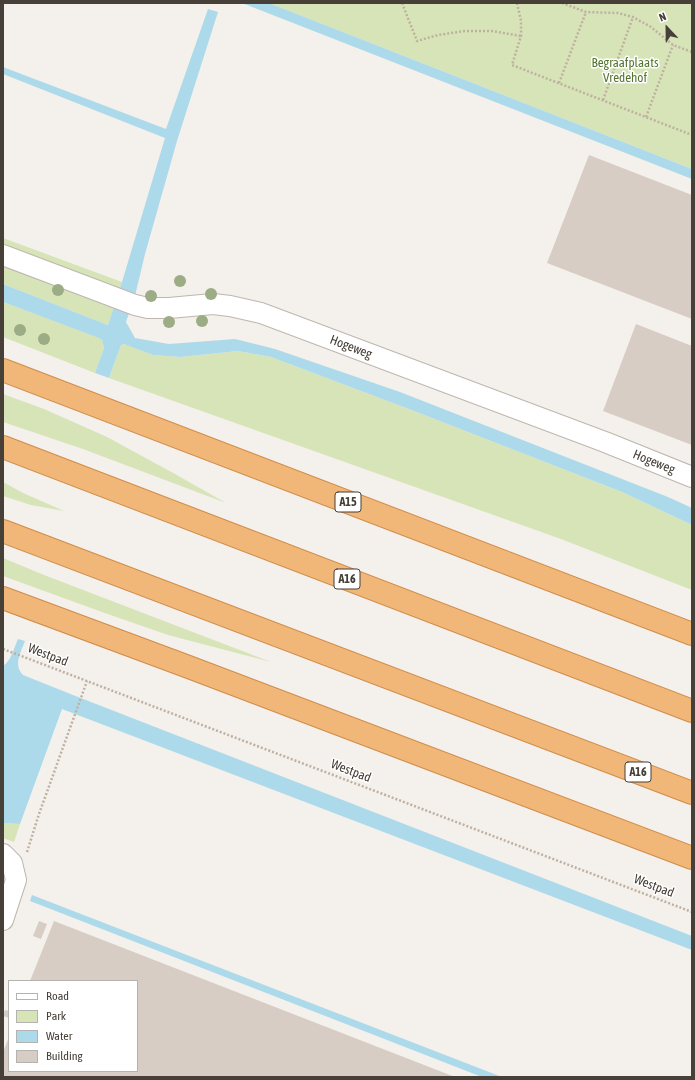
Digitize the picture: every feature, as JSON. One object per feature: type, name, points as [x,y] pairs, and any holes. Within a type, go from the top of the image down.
[{"type":"highway","name":"A15","points":[[3,370],[692,634]]},
{"type":"highway","name":"A16","points":[[3,447],[692,711]]},
{"type":"highway","name":"A16","points":[[3,531],[692,793]]},
{"type":"highway","points":[[3,598],[253,691],[692,858]]},
{"type":"street","name":"Hogeweg","points":[[3,255],[114,298],[148,308],[169,308],[213,304],[261,313],[692,477]]},
{"type":"street","points":[[3,854],[12,863],[16,880],[3,920]]},
{"type":"path","points":[[402,3],[417,41],[438,35],[464,31],[492,31],[521,36]]},
{"type":"path","points":[[517,3],[521,21],[521,36],[512,65],[692,135]]},
{"type":"path","points":[[562,3],[586,12],[618,13],[632,17],[651,27],[673,45],[692,52]]},
{"type":"path","points":[[559,83],[586,12]]},
{"type":"path","points":[[602,100],[632,17]]},
{"type":"path","points":[[646,117],[673,45]]},
{"type":"path","name":"Westpad","points":[[4,649],[692,912]]},
{"type":"path","points":[[16,880],[87,680]]},
{"type":"green space","name":"Begraafplaats Vredehof","points":[[269,3],[692,3],[692,169]]},
{"type":"green space","points":[[3,238],[122,282],[108,325],[3,284]]},
{"type":"green space","points":[[3,302],[100,338],[104,348],[95,373],[3,337]]},
{"type":"green space","points":[[125,344],[153,355],[180,357],[238,351],[271,357],[622,492],[692,525],[692,590],[561,539],[109,378],[121,345]]},
{"type":"green space","points":[[3,394],[44,409],[107,437],[226,503],[83,449],[3,422]]},
{"type":"green space","points":[[3,482],[23,493],[64,511],[31,505],[3,496]]},
{"type":"green space","points":[[3,558],[271,662],[168,635],[3,576]]},
{"type":"green space","points":[[3,823],[20,824],[14,842],[3,838]]},
{"type":"water","points":[[242,3],[269,3],[692,169],[692,179]]},
{"type":"water","points":[[208,9],[218,12],[177,141],[145,254],[135,296],[126,322],[135,338],[169,344],[235,339],[275,349],[400,392],[668,497],[692,508],[692,525],[622,492],[271,357],[238,351],[180,357],[153,355],[124,344],[121,345],[109,378],[95,373],[104,348],[102,340],[3,302],[3,284],[108,325],[165,138],[3,74],[3,67],[166,129]]},
{"type":"water","points":[[18,639],[25,641],[18,663],[20,671],[23,675],[692,936],[692,950],[62,709],[20,824],[3,823],[3,666],[10,658]]},
{"type":"water","points":[[32,895],[502,1077],[482,1077],[30,901]]},
{"type":"building","points":[[589,155],[692,195],[692,319],[547,263]]},
{"type":"building","points":[[636,324],[692,346],[692,445],[603,411]]},
{"type":"building","points":[[39,921],[47,924],[41,939],[33,936]]},
{"type":"building","points":[[54,921],[455,1077],[3,1077],[3,1052],[8,1040],[8,1072],[138,1072],[138,980],[30,980]]},
{"type":"building","points":[[5,1010],[8,1011],[8,1018],[3,1016]]}]
